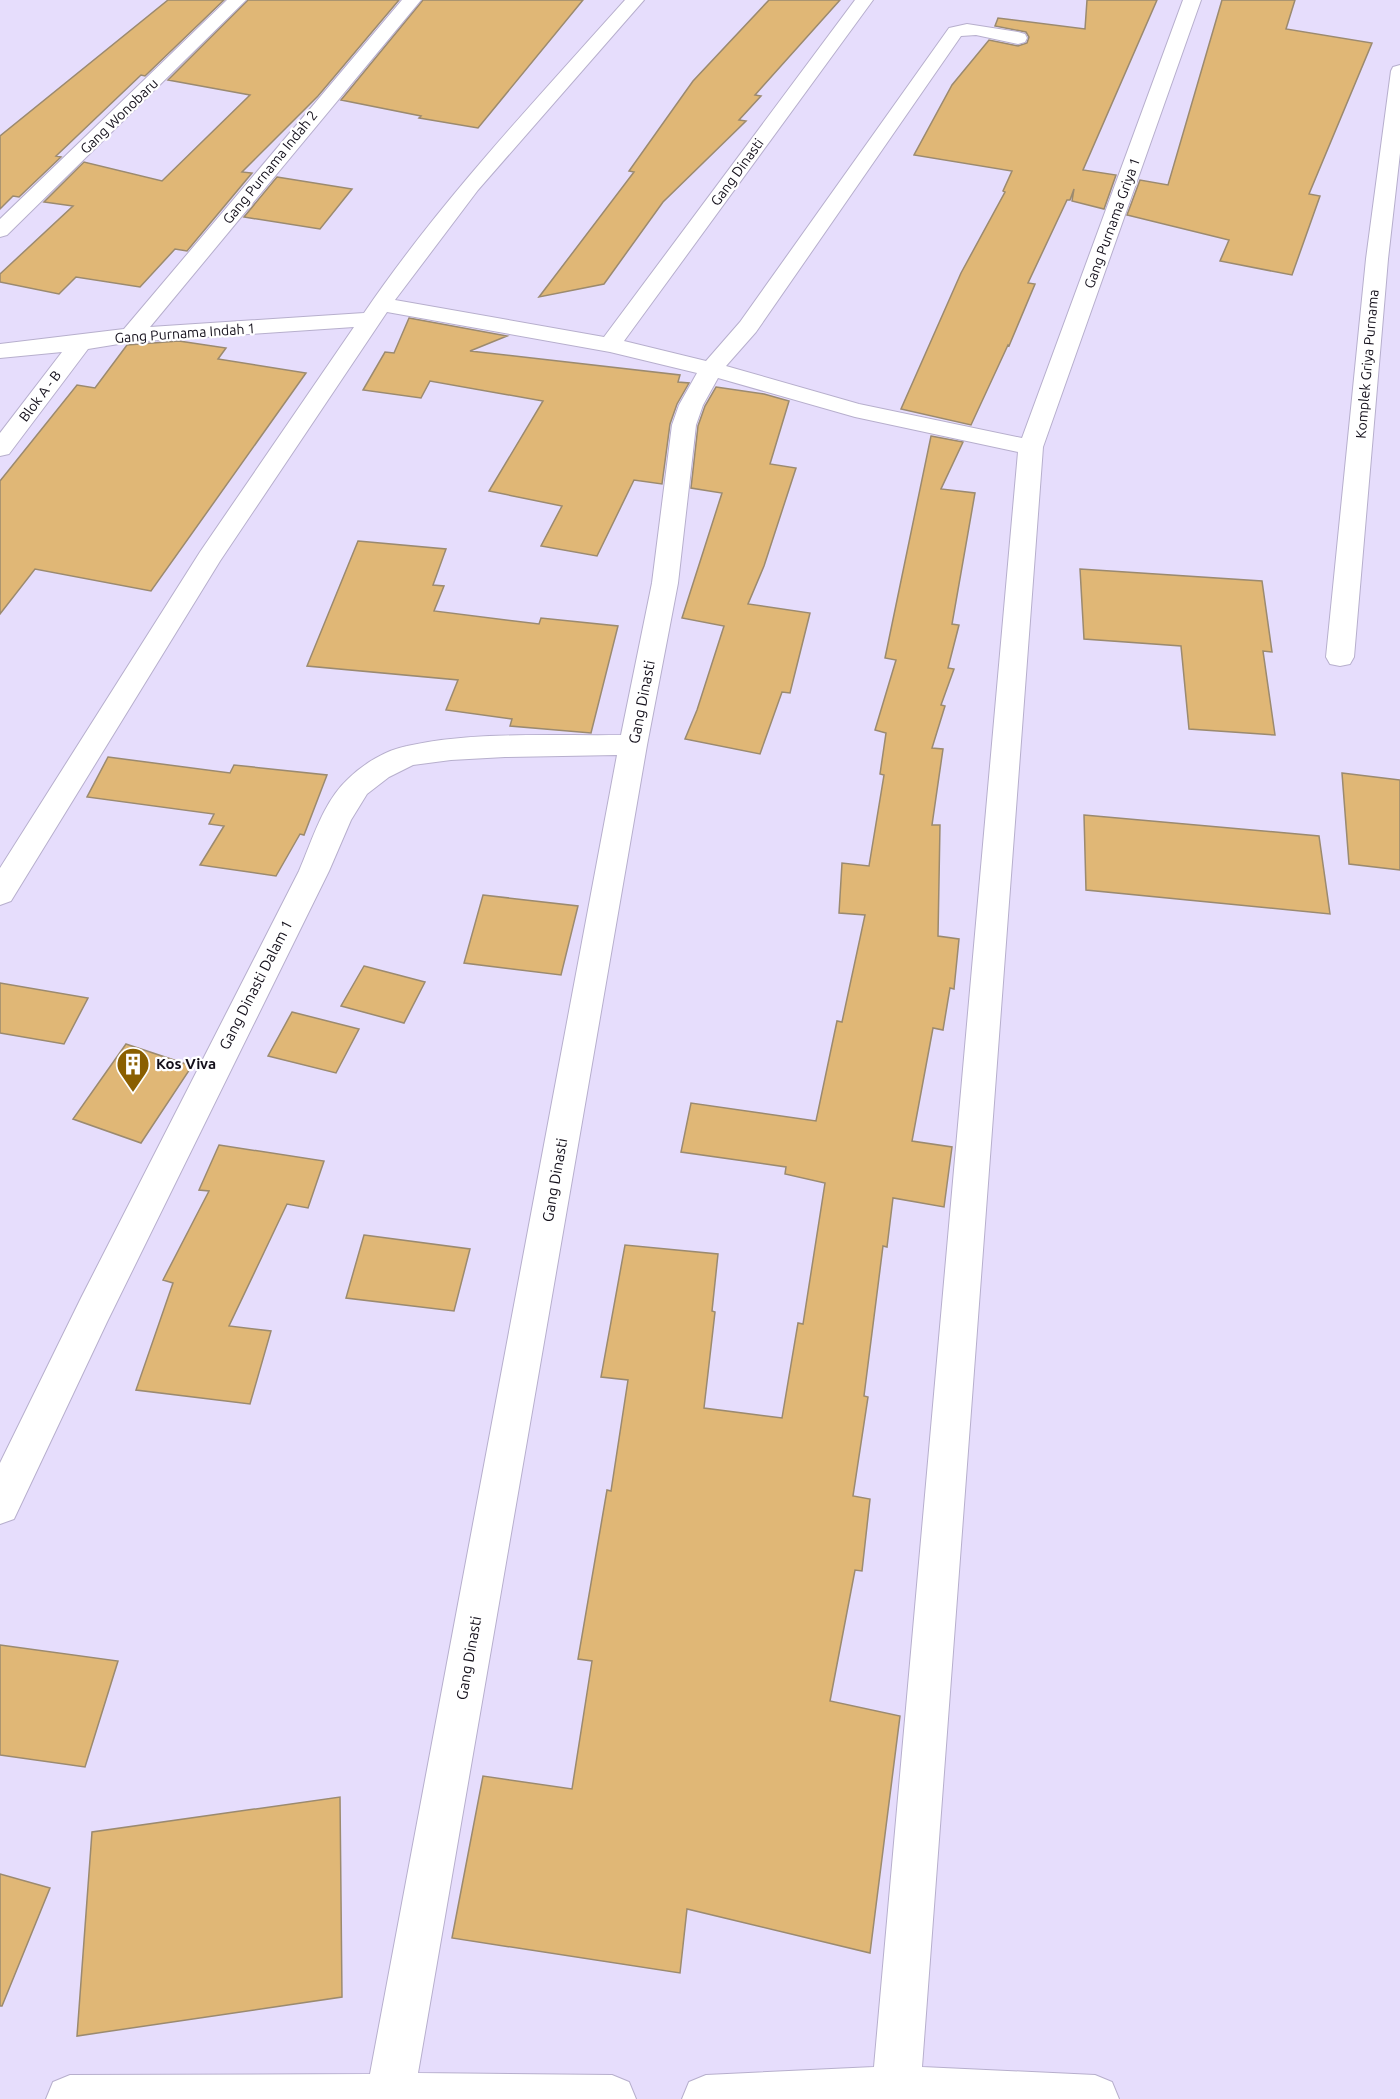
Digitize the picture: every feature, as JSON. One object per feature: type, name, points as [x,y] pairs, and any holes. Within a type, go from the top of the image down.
[{"type":"street","name":"Gang Wonobaru","points":[[0,231],[237,0]]},
{"type":"street","name":"Gang Purnama Indah 2","points":[[131,335],[319,108],[412,0]]},
{"type":"street","points":[[0,892],[209,558],[400,276],[473,184],[635,0]]},
{"type":"street","name":"Gang Dinasti","points":[[610,345],[864,0]]},
{"type":"street","name":"Gang Purnama Griya 1","points":[[896,2090],[1030,447],[1192,0]]},
{"type":"street","name":"Gang Dinasti","points":[[390,2098],[633,745],[665,584],[684,425],[691,405],[711,369],[748,327],[955,32],[958,29],[968,29],[1018,38]]},
{"type":"street","name":"Komplek Griya Purnama","points":[[1340,657],[1377,259],[1400,71]]},
{"type":"street","name":"Gang Purnama Indah 1","points":[[0,351],[81,343],[131,335],[376,312]]},
{"type":"street","points":[[376,312],[610,345],[711,369],[855,410],[1030,447]]},
{"type":"street","name":"Blok A - B","points":[[0,449],[81,343]]},
{"type":"street","name":"Gang Dinasti Dalam 1","points":[[0,1505],[99,1300],[314,871],[337,818],[357,787],[379,770],[407,756],[450,750],[505,747],[633,745]]},
{"type":"street","points":[[706,2099],[896,2090],[1095,2099]]},
{"type":"street","points":[[69,2099],[533,2097],[612,2099]]},
{"type":"building","points":[[168,0],[224,0],[145,76],[141,75],[56,156],[61,157],[19,197],[13,196],[0,209],[0,136]]},
{"type":"building","points":[[248,0],[399,0],[318,96],[242,172],[252,173],[187,251],[175,249],[140,287],[76,277],[59,294],[0,282],[0,274],[73,206],[44,202],[84,162],[162,181],[250,95],[168,80]]},
{"type":"building","points":[[423,0],[583,0],[478,128],[419,118],[421,116],[341,100]]},
{"type":"building","points":[[769,0],[840,0],[755,95],[761,96],[739,120],[746,121],[663,202],[604,284],[539,297],[634,172],[629,171],[693,81]]},
{"type":"building","points":[[1087,0],[1157,0],[1083,170],[1116,175],[1104,209],[1072,201],[1074,189],[1070,200],[1067,200],[1028,283],[1035,284],[1009,346],[971,425],[901,409],[961,273],[1005,192],[1003,191],[1012,171],[914,155],[952,85],[989,40],[1018,46],[1027,43],[1029,37],[1026,32],[995,26],[998,18],[1085,29]]},
{"type":"building","points":[[1222,0],[1295,0],[1286,29],[1372,43],[1309,194],[1320,196],[1292,275],[1220,261],[1229,240],[1127,215],[1140,180],[1168,185]]},
{"type":"building","points":[[277,177],[352,189],[320,229],[244,217]]},
{"type":"building","points":[[409,318],[507,336],[470,351],[680,375],[678,382],[689,383],[677,404],[670,424],[662,484],[634,480],[597,556],[541,546],[562,506],[489,491],[543,401],[430,381],[421,398],[363,390],[385,352],[394,353]]},
{"type":"building","points":[[179,341],[226,348],[218,359],[306,373],[151,591],[35,569],[0,614],[0,481],[77,385],[95,388],[127,345]]},
{"type":"building","points":[[716,387],[764,394],[789,401],[770,464],[796,468],[764,566],[748,604],[810,613],[790,693],[782,692],[760,754],[685,739],[697,710],[724,626],[682,618],[722,493],[691,488],[698,426],[705,406]]},
{"type":"building","points":[[931,436],[963,442],[941,489],[975,493],[952,624],[959,625],[948,668],[954,669],[941,705],[945,706],[932,748],[943,749],[932,825],[940,825],[938,936],[959,939],[954,989],[950,988],[943,1030],[933,1028],[912,1141],[952,1147],[944,1207],[893,1198],[887,1247],[883,1246],[864,1396],[868,1397],[853,1496],[870,1499],[862,1571],[855,1570],[830,1701],[900,1716],[870,1953],[687,1909],[680,1973],[452,1938],[483,1776],[572,1789],[592,1661],[578,1659],[607,1490],[611,1491],[628,1380],[601,1377],[625,1245],[718,1254],[712,1311],[715,1312],[704,1408],[782,1418],[798,1323],[803,1324],[825,1183],[785,1174],[786,1167],[681,1152],[691,1103],[816,1121],[837,1021],[842,1022],[865,915],[839,913],[842,863],[869,866],[884,775],[880,774],[886,733],[875,730],[896,660],[885,658]]},
{"type":"building","points":[[358,541],[446,549],[433,585],[444,586],[434,611],[539,624],[541,618],[618,626],[591,733],[510,726],[512,719],[446,710],[458,680],[307,666]]},
{"type":"building","points":[[1080,569],[1262,581],[1272,652],[1263,651],[1275,735],[1189,729],[1181,646],[1084,639]]},
{"type":"building","points":[[108,757],[230,773],[234,765],[327,775],[304,835],[300,834],[276,876],[200,865],[224,826],[209,824],[214,814],[87,797]]},
{"type":"building","points":[[1342,773],[1400,780],[1400,870],[1349,864]]},
{"type":"building","points":[[1084,815],[1319,836],[1330,914],[1086,890]]},
{"type":"building","points":[[483,895],[578,906],[561,975],[464,963]]},
{"type":"building","points":[[364,966],[425,982],[404,1023],[341,1006]]},
{"type":"building","points":[[0,983],[88,998],[64,1044],[0,1033]]},
{"type":"building","points":[[292,1012],[359,1029],[336,1073],[268,1056]]},
{"type":"building","name":"Kos Viva","points":[[126,1044],[192,1066],[141,1143],[73,1119]]},
{"type":"building","points":[[219,1145],[324,1161],[308,1208],[287,1204],[229,1326],[271,1331],[250,1404],[136,1390],[173,1283],[163,1280],[209,1191],[199,1190]]},
{"type":"building","points":[[364,1235],[470,1249],[454,1311],[346,1298]]},
{"type":"building","points":[[0,1645],[118,1661],[85,1767],[0,1755]]},
{"type":"building","points":[[340,1797],[342,1997],[77,2036],[92,1832]]},
{"type":"building","points":[[0,1874],[50,1888],[2,2006],[0,2006]]},
{"type":"place","name":"Kos Viva","points":[[133,1093]]}]
